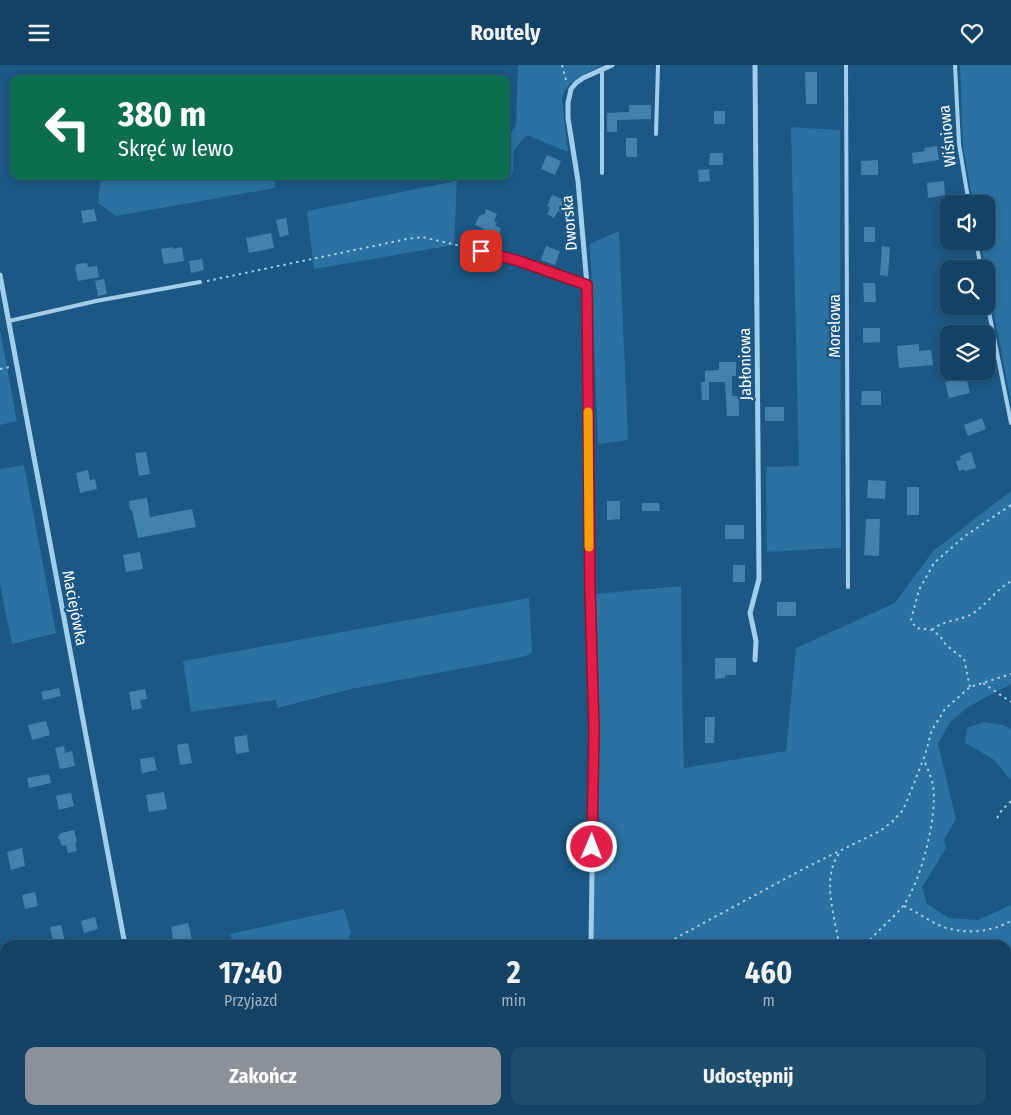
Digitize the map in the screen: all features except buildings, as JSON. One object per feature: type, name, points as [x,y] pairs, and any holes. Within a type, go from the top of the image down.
[{"type":"street","points":[[570,89],[583,78],[612,65]]},
{"type":"street","name":"Jabłoniowa","points":[[755,65],[759,579],[750,613],[756,641],[755,660]]},
{"type":"street","name":"Dworska","points":[[570,89],[568,118],[578,181],[587,285],[590,589],[594,729],[591,940]]},
{"type":"street","name":"Maciejówka","points":[[0,275],[124,940]]},
{"type":"lane","points":[[656,134],[658,65]]},
{"type":"lane","name":"Morelowa","points":[[846,65],[848,587]]},
{"type":"lane","name":"Wiśniowa","points":[[955,65],[959,144],[968,195]]},
{"type":"lane","points":[[602,69],[602,173]]},
{"type":"lane","points":[[481,251],[519,261],[587,285]]},
{"type":"lane","points":[[9,321],[96,301],[200,282]]},
{"type":"lane","points":[[990,315],[1011,423]]},
{"type":"path","points":[[562,65],[565,81],[570,89]]},
{"type":"path","points":[[200,282],[422,237],[481,251]]},
{"type":"path","points":[[0,369],[17,366]]},
{"type":"path","points":[[970,687],[964,659],[946,645],[940,636],[932,630],[916,628],[911,620],[919,590],[934,563],[966,536],[1011,505]]},
{"type":"path","points":[[932,630],[937,625],[970,615],[1001,587],[1011,581]]},
{"type":"path","points":[[672,940],[880,831],[898,816],[912,791],[932,730],[940,714],[970,687],[1011,674]]},
{"type":"path","points":[[983,683],[1011,702]]},
{"type":"path","points":[[870,940],[903,906],[917,882],[934,814],[933,784],[924,759]]},
{"type":"path","points":[[998,818],[1002,810],[1011,801]]},
{"type":"path","points":[[838,940],[830,885],[835,857],[841,850]]},
{"type":"path","points":[[903,906],[945,927],[957,930],[983,932],[1011,921]]},
{"type":"shaded area","points":[[518,65],[603,65],[577,78],[567,87],[564,93],[562,100],[568,152],[527,135],[515,150],[513,158],[514,170],[510,176],[510,132],[516,125]]},
{"type":"shaded area","points":[[960,65],[1011,65],[1011,403],[994,315],[995,260],[984,260],[982,250],[995,250],[995,195],[971,195],[963,147]]},
{"type":"shaded area","points":[[791,127],[840,130],[841,548],[767,552],[766,467],[799,466]]},
{"type":"shaded area","points":[[101,180],[275,180],[275,188],[116,216],[98,203]]},
{"type":"shaded area","points":[[457,180],[454,245],[314,269],[307,211]]},
{"type":"shaded area","points":[[619,231],[628,440],[598,444],[590,244]]},
{"type":"shaded area","points":[[0,330],[17,421],[0,425]]},
{"type":"shaded area","points":[[24,465],[56,633],[12,644],[0,585],[0,469]]},
{"type":"shaded area","points":[[1011,491],[1011,684],[968,707],[950,722],[938,744],[956,819],[944,840],[946,848],[922,887],[927,904],[949,918],[978,920],[1011,905],[1011,940],[594,940],[593,594],[681,586],[684,768],[786,751],[796,648],[895,603],[933,551]]},
{"type":"shaded area","points":[[529,598],[532,653],[523,657],[351,689],[277,708],[276,700],[191,712],[183,661]]},
{"type":"shaded area","points":[[984,722],[1003,725],[1011,729],[1011,780],[993,759],[965,743],[967,728]]},
{"type":"shaded area","points":[[344,909],[351,933],[349,940],[232,940],[230,934]]},
{"type":"slow traffic","points":[[588,412],[589,547]]},
{"type":"route","points":[[481,251],[519,261],[587,285],[590,589],[594,729],[592,847]]}]
